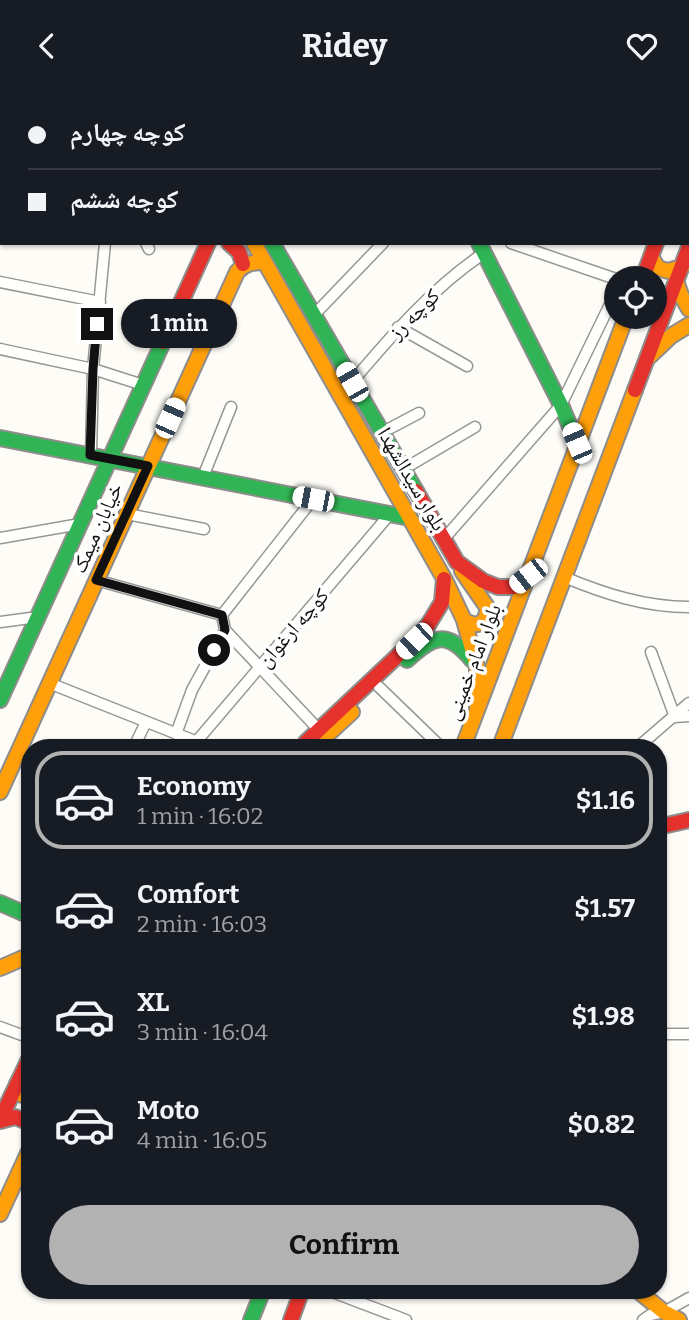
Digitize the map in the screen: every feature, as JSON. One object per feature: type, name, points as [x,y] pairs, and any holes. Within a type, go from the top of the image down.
[{"type":"street","points":[[90,455],[93,369],[105,245]]},
{"type":"street","name":"خیابان میمک","points":[[1,695],[207,245]]},
{"type":"street","points":[[231,245],[240,252],[243,264],[265,262]]},
{"type":"street","name":"بلوار سیدالشهدا","points":[[255,245],[444,578],[464,620],[477,667],[477,710]]},
{"type":"street","name":"بلوار سیدالشهدا","points":[[273,245],[457,562],[482,580],[498,587],[515,586],[528,576]]},
{"type":"street","points":[[313,316],[381,245]]},
{"type":"street","points":[[517,245],[604,275]]},
{"type":"street","points":[[667,296],[676,281],[689,247]]},
{"type":"street","points":[[481,248],[561,405],[577,443]]},
{"type":"street","name":"کوچه رز","points":[[352,382],[398,327],[481,248]]},
{"type":"street","points":[[654,250],[658,268],[668,271],[682,267]]},
{"type":"street","name":"خیابان میمک","points":[[24,739],[243,264]]},
{"type":"street","points":[[676,281],[689,309]]},
{"type":"street","points":[[0,282],[100,302]]},
{"type":"street","points":[[443,540],[561,405],[604,317]]},
{"type":"street","points":[[649,357],[671,336],[689,325]]},
{"type":"street","points":[[398,327],[467,366]]},
{"type":"street","name":"بلوار امام خمینی","points":[[466,739],[621,329]]},
{"type":"street","points":[[503,739],[649,357],[655,329]]},
{"type":"street","points":[[0,349],[93,369],[143,386]]},
{"type":"street","points":[[203,477],[231,407]]},
{"type":"street","points":[[381,433],[419,413]]},
{"type":"street","points":[[402,470],[475,427]]},
{"type":"street","points":[[0,438],[410,517]]},
{"type":"street","points":[[313,499],[222,615],[225,630],[319,730]]},
{"type":"street","points":[[127,514],[204,529]]},
{"type":"street","name":"کوچه ارغوان","points":[[199,739],[390,514]]},
{"type":"street","points":[[0,538],[80,524]]},
{"type":"street","points":[[457,562],[488,611],[486,620],[479,625],[471,625],[464,620]]},
{"type":"street","points":[[564,577],[602,593],[638,602],[689,607]]},
{"type":"street","points":[[309,739],[425,630],[442,602],[444,578]]},
{"type":"street","points":[[96,580],[222,615]]},
{"type":"street","points":[[0,622],[38,617]]},
{"type":"street","points":[[176,734],[192,690],[225,630]]},
{"type":"street","points":[[323,739],[418,649],[436,639],[449,638],[459,644],[477,667]]},
{"type":"street","points":[[651,652],[675,717]]},
{"type":"street","points":[[49,683],[188,739]]},
{"type":"street","points":[[379,687],[433,739]]},
{"type":"street","points":[[648,739],[689,703]]},
{"type":"street","points":[[675,717],[689,716]]},
{"type":"street","points":[[138,739],[146,722]]},
{"type":"street","name":"خیابان میمک","points":[[0,792],[21,745]]},
{"type":"street","points":[[667,825],[689,820]]},
{"type":"street","points":[[0,903],[21,912]]},
{"type":"street","points":[[0,968],[21,959]]},
{"type":"street","points":[[0,1027],[21,1035]]},
{"type":"street","points":[[667,1034],[689,1034]]},
{"type":"street","points":[[0,1120],[21,1076]]},
{"type":"street","points":[[17,1084],[21,1094]]},
{"type":"street","points":[[0,1120],[10,1116],[21,1118]]},
{"type":"street","points":[[0,1213],[21,1168]]},
{"type":"street","points":[[643,1320],[689,1298]]},
{"type":"street","points":[[251,1320],[259,1299]]},
{"type":"street","points":[[291,1320],[299,1299]]},
{"type":"street","points":[[351,1299],[406,1320]]},
{"type":"street","points":[[649,1299],[679,1320]]},
{"type":"traffic: fast","points":[[273,245],[416,491]]},
{"type":"traffic: fast","points":[[480,245],[561,405],[577,443]]},
{"type":"traffic: fast","points":[[0,700],[163,342]]},
{"type":"traffic: fast","points":[[0,438],[410,518]]},
{"type":"traffic: fast","points":[[407,660],[425,645],[440,639],[455,644],[472,660]]},
{"type":"traffic: fast","points":[[0,903],[21,912]]},
{"type":"traffic: fast","points":[[251,1320],[259,1299]]},
{"type":"traffic: slow","points":[[255,245],[446,582],[464,620],[477,667],[477,710]]},
{"type":"traffic: slow","points":[[651,257],[658,268],[668,271],[682,267]]},
{"type":"traffic: slow","points":[[24,739],[237,272],[250,264],[265,262]]},
{"type":"traffic: slow","points":[[676,281],[689,309]]},
{"type":"traffic: slow","points":[[650,356],[671,336],[689,325]]},
{"type":"traffic: slow","points":[[466,739],[621,329]]},
{"type":"traffic: slow","points":[[503,739],[635,390]]},
{"type":"traffic: slow","points":[[462,571],[487,607],[487,613],[481,623],[474,624],[464,620]]},
{"type":"traffic: slow","points":[[323,739],[352,712]]},
{"type":"traffic: slow","points":[[0,792],[21,746]]},
{"type":"traffic: slow","points":[[0,968],[21,959]]},
{"type":"traffic: slow","points":[[17,1084],[21,1094]]},
{"type":"traffic: slow","points":[[0,1214],[21,1168]]},
{"type":"traffic: slow","points":[[648,1299],[679,1320]]},
{"type":"traffic: jam","points":[[163,342],[207,245]]},
{"type":"traffic: jam","points":[[231,245],[239,252],[243,264]]},
{"type":"traffic: jam","points":[[647,266],[655,245]]},
{"type":"traffic: jam","points":[[635,390],[689,247]]},
{"type":"traffic: jam","points":[[416,491],[457,562],[483,581],[498,587],[513,587],[527,577]]},
{"type":"traffic: jam","points":[[309,739],[425,630],[442,602],[444,579]]},
{"type":"traffic: jam","points":[[667,825],[689,820]]},
{"type":"traffic: jam","points":[[0,1120],[21,1076]]},
{"type":"traffic: jam","points":[[0,1121],[15,1117],[21,1119]]},
{"type":"traffic: jam","points":[[291,1320],[299,1299]]},
{"type":"route","points":[[97,324],[90,455],[148,466],[96,580],[222,615],[225,630],[214,650]]}]
